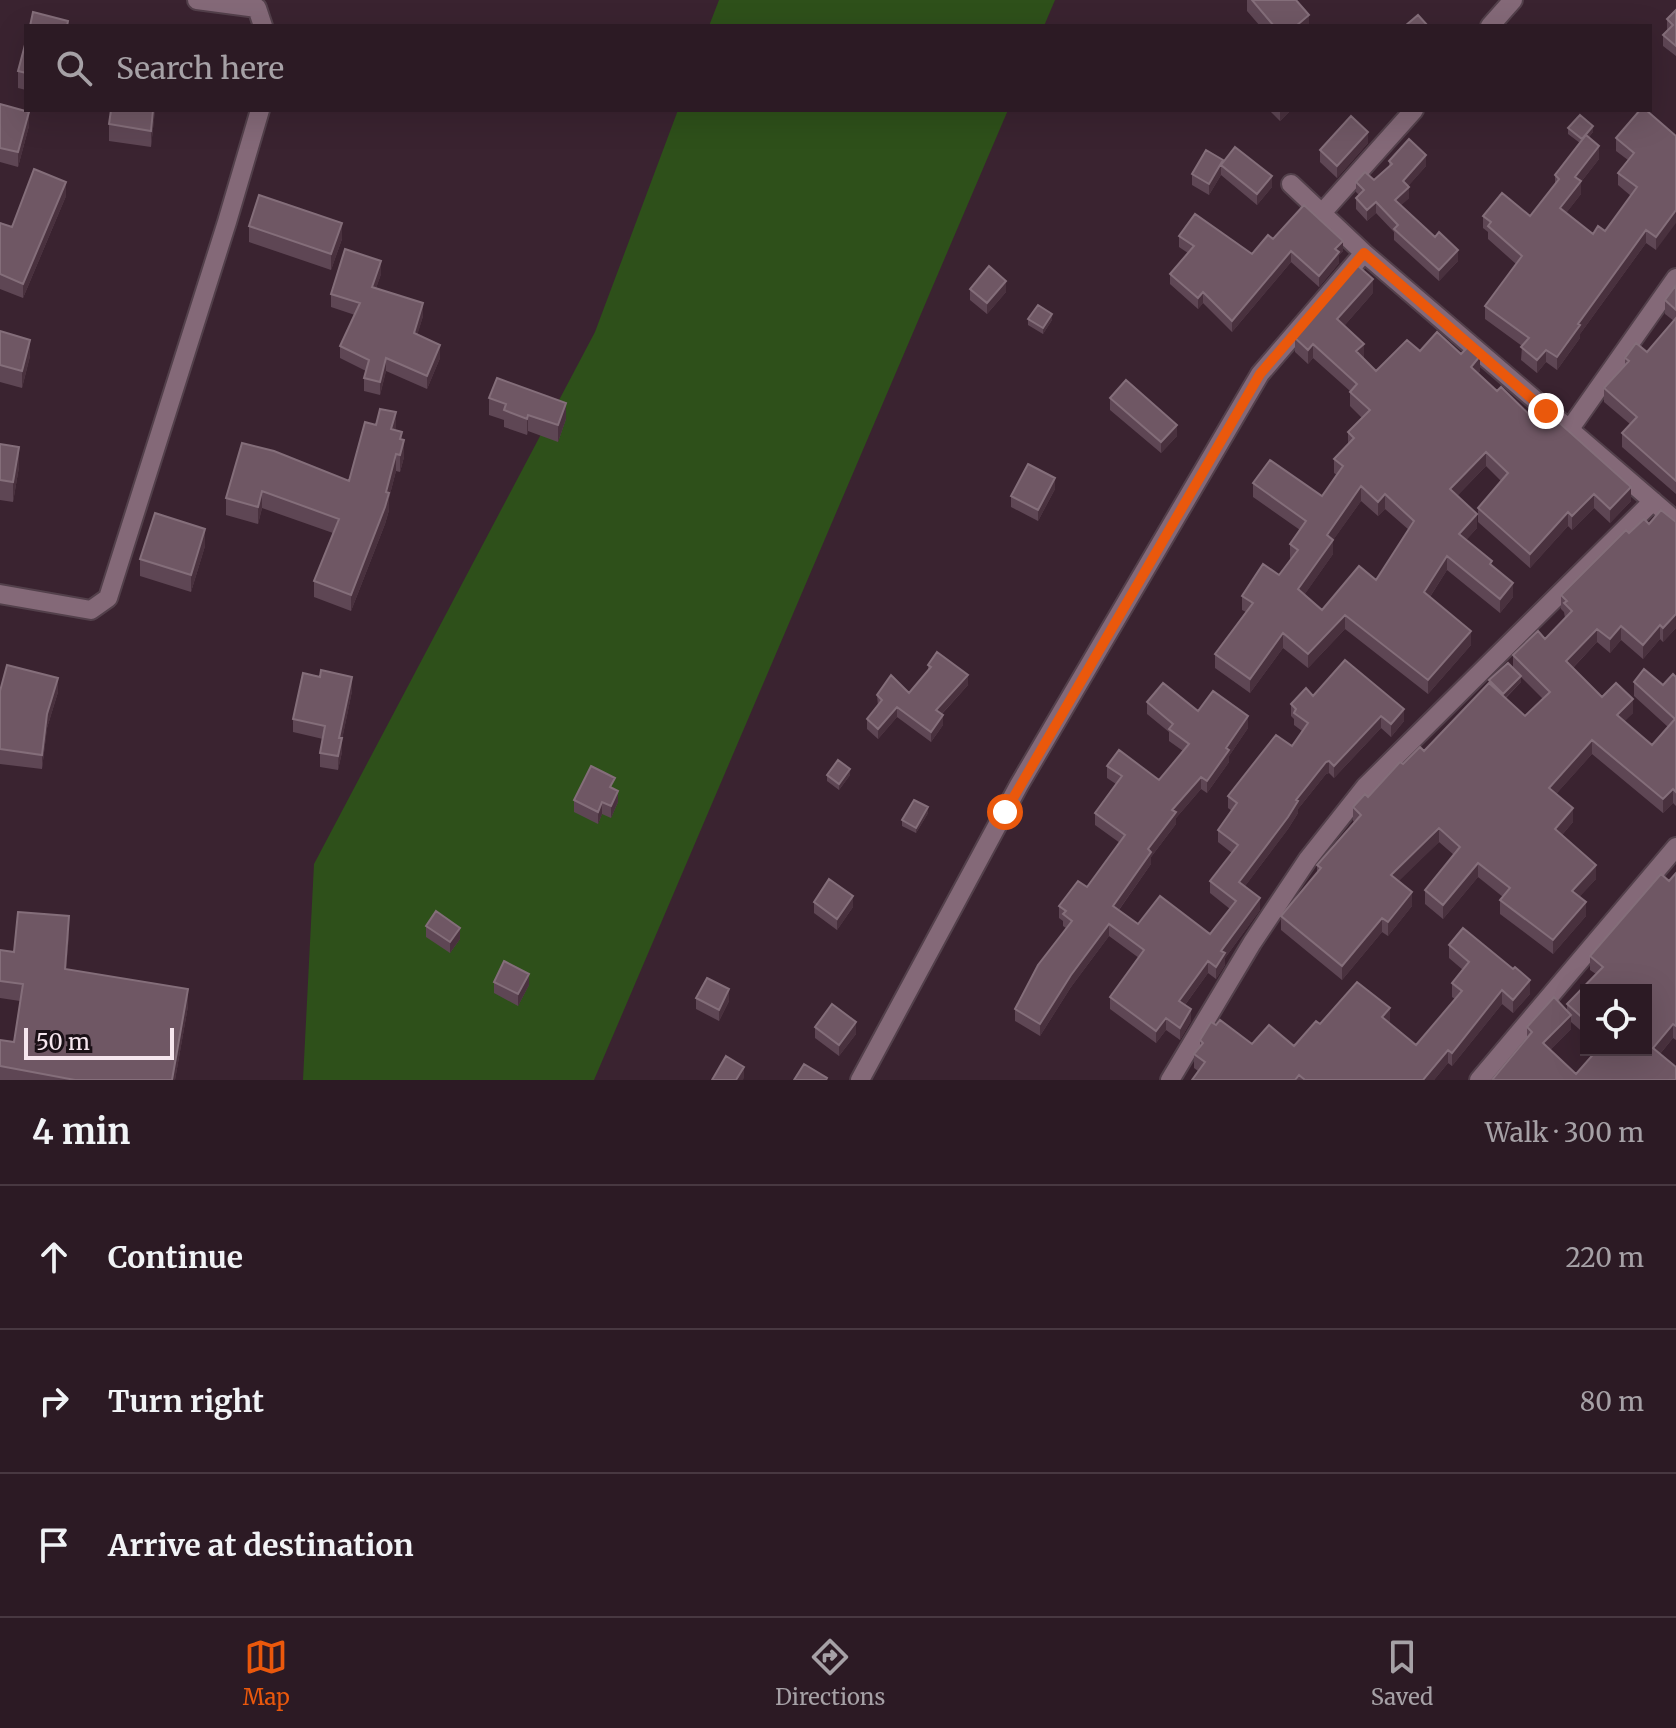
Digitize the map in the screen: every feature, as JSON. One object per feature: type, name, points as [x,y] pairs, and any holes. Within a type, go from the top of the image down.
[{"type":"street","points":[[197,0],[257,8],[262,24]]},
{"type":"street","points":[[1492,24],[1513,0]]},
{"type":"street","points":[[0,594],[91,610],[108,598],[259,112]]},
{"type":"street","points":[[1321,214],[1412,112]]},
{"type":"street","points":[[1291,184],[1364,253],[1676,521]]},
{"type":"street","points":[[860,1080],[1019,785],[1260,374],[1364,253]]},
{"type":"street","points":[[1569,430],[1676,278]]},
{"type":"street","points":[[1170,1080],[1268,919],[1308,859],[1365,787],[1653,501]]},
{"type":"street","points":[[1479,1080],[1676,847]]},
{"type":"green space","points":[[719,0],[1055,0],[1045,24],[710,24]]},
{"type":"green space","points":[[677,112],[1007,112],[594,1080],[303,1080],[314,864],[595,332]]},
{"type":"building","points":[[1252,0],[1296,0],[1309,15],[1298,24],[1272,24]]},
{"type":"building","points":[[1676,10],[1676,46],[1663,35],[1673,25],[1667,19]]},
{"type":"building","points":[[33,12],[68,21],[67,24],[30,24]]},
{"type":"building","points":[[1418,15],[1426,24],[1407,24]]},
{"type":"building","points":[[24,48],[24,72],[18,71]]},
{"type":"building","points":[[0,104],[29,112],[18,152],[0,148]]},
{"type":"building","points":[[111,112],[153,112],[151,131],[109,124]]},
{"type":"building","points":[[1638,112],[1648,112],[1676,136],[1676,210],[1656,237],[1646,230],[1557,357],[1546,350],[1537,360],[1521,347],[1529,338],[1485,306],[1522,256],[1488,226],[1491,222],[1483,216],[1502,193],[1530,216],[1559,179],[1555,175],[1586,135],[1599,146],[1575,177],[1581,181],[1560,208],[1593,234],[1598,226],[1605,231],[1637,187],[1618,173],[1634,153],[1616,138]]},
{"type":"building","points":[[1580,115],[1593,126],[1582,139],[1568,128]]},
{"type":"building","points":[[1351,116],[1368,132],[1337,166],[1320,150]]},
{"type":"building","points":[[1409,139],[1426,155],[1403,181],[1409,187],[1395,200],[1435,237],[1439,232],[1458,250],[1439,270],[1394,229],[1398,225],[1376,202],[1367,210],[1356,198],[1364,190],[1356,182],[1365,172],[1374,180],[1392,164],[1389,161]]},
{"type":"building","points":[[1235,147],[1272,176],[1257,194],[1221,165]]},
{"type":"building","points":[[1206,150],[1223,160],[1209,184],[1192,174]]},
{"type":"building","points":[[34,169],[66,182],[23,284],[0,274],[0,223],[12,227]]},
{"type":"building","points":[[259,195],[342,223],[331,254],[249,226]]},
{"type":"building","points":[[1304,205],[1343,241],[1335,249],[1339,252],[1319,276],[1291,251],[1232,321],[1203,292],[1198,298],[1170,274],[1194,246],[1179,236],[1195,214],[1252,254],[1268,235],[1273,239]]},
{"type":"building","points":[[345,249],[381,261],[372,287],[423,303],[414,333],[440,345],[427,376],[386,358],[380,382],[364,378],[369,360],[340,346],[360,303],[331,294]]},
{"type":"building","points":[[1357,265],[1373,279],[1337,319],[1364,344],[1356,351],[1376,371],[1407,340],[1420,351],[1437,332],[1461,354],[1469,346],[1480,356],[1471,367],[1497,391],[1501,387],[1540,425],[1542,422],[1546,427],[1554,418],[1631,487],[1610,509],[1594,494],[1572,516],[1568,512],[1530,554],[1478,508],[1508,473],[1486,452],[1450,489],[1477,514],[1459,534],[1513,583],[1500,599],[1447,556],[1424,592],[1471,631],[1428,680],[1345,615],[1308,654],[1283,633],[1250,679],[1215,654],[1253,603],[1242,596],[1263,564],[1279,575],[1298,550],[1290,544],[1306,521],[1253,483],[1270,460],[1322,496],[1343,466],[1334,459],[1354,438],[1348,432],[1370,410],[1350,392],[1357,384],[1313,344],[1308,350],[1295,338]],"holes":[[[1361,486],[1378,502],[1385,494],[1414,521],[1376,580],[1359,566],[1322,610],[1298,589],[1333,540],[1327,535]]]},
{"type":"building","points":[[989,266],[1006,281],[987,303],[970,289]]},
{"type":"building","points":[[1676,285],[1676,310],[1665,300]]},
{"type":"building","points":[[1038,305],[1052,314],[1043,328],[1028,319]]},
{"type":"building","points":[[1676,318],[1676,481],[1622,433],[1637,417],[1604,388],[1629,361],[1625,358],[1636,343],[1647,352]]},
{"type":"building","points":[[0,331],[30,340],[22,371],[0,365]]},
{"type":"building","points":[[497,378],[566,403],[558,425],[528,415],[527,419],[504,410],[506,404],[489,398]]},
{"type":"building","points":[[1126,380],[1177,425],[1161,442],[1110,398]]},
{"type":"building","points":[[380,409],[396,412],[391,429],[402,432],[400,439],[404,440],[400,455],[396,454],[385,507],[351,595],[314,581],[339,519],[262,491],[258,507],[226,498],[242,443],[274,451],[349,481],[365,422],[376,425]]},
{"type":"building","points":[[0,444],[19,447],[13,482],[0,480]]},
{"type":"building","points":[[1028,464],[1055,478],[1038,510],[1011,496]]},
{"type":"building","points":[[1661,510],[1676,522],[1676,614],[1663,628],[1660,625],[1643,645],[1621,626],[1610,639],[1597,629],[1566,661],[1602,697],[1616,683],[1633,699],[1617,715],[1652,745],[1675,719],[1634,682],[1644,669],[1663,685],[1673,674],[1676,677],[1676,792],[1673,789],[1663,799],[1592,740],[1549,788],[1573,808],[1555,829],[1596,865],[1572,891],[1586,902],[1553,940],[1500,900],[1510,888],[1478,863],[1443,905],[1425,890],[1460,847],[1439,828],[1391,875],[1412,892],[1388,922],[1382,918],[1342,966],[1281,916],[1321,868],[1317,865],[1361,815],[1353,807],[1365,794],[1368,797],[1400,762],[1403,764],[1420,747],[1424,751],[1489,683],[1525,716],[1550,692],[1513,655],[1538,631],[1545,639],[1572,611],[1561,595],[1626,530],[1629,533],[1644,519],[1649,524]]},
{"type":"building","points":[[155,513],[205,529],[191,575],[140,559]]},
{"type":"building","points":[[937,652],[968,675],[936,710],[943,715],[931,732],[897,707],[878,729],[867,719],[882,700],[877,695],[891,675],[909,693],[931,667],[928,665]]},
{"type":"building","points":[[1345,660],[1404,709],[1391,724],[1381,716],[1334,766],[1326,762],[1296,800],[1288,817],[1239,882],[1260,898],[1221,951],[1225,953],[1216,967],[1208,961],[1179,1001],[1191,1009],[1180,1028],[1166,1018],[1156,1031],[1110,997],[1144,950],[1109,924],[1040,1024],[1015,1009],[1038,965],[1072,921],[1059,906],[1078,881],[1087,887],[1125,835],[1095,813],[1122,776],[1107,766],[1119,750],[1159,780],[1189,744],[1169,729],[1173,724],[1147,702],[1163,683],[1198,711],[1213,691],[1248,716],[1207,781],[1201,777],[1172,810],[1176,812],[1148,849],[1151,852],[1113,906],[1138,924],[1160,896],[1210,934],[1236,901],[1210,881],[1238,845],[1218,830],[1237,803],[1228,796],[1276,735],[1292,746],[1308,723],[1294,713],[1296,709],[1291,704],[1306,688],[1313,696]]},
{"type":"building","points":[[1508,663],[1521,676],[1503,694],[1489,680]]},
{"type":"building","points":[[7,665],[58,678],[47,714],[42,755],[0,749],[0,691]]},
{"type":"building","points":[[321,670],[352,677],[338,756],[320,753],[325,726],[293,719],[303,673],[320,677]]},
{"type":"building","points":[[838,760],[850,769],[839,784],[827,775]]},
{"type":"building","points":[[591,766],[615,778],[610,787],[618,791],[611,806],[602,802],[598,812],[574,800]]},
{"type":"building","points":[[914,800],[928,807],[916,828],[902,820]]},
{"type":"building","points":[[1676,873],[1676,1026],[1673,1024],[1653,1048],[1676,1067],[1676,1080],[1492,1080],[1532,1032],[1527,1027],[1554,997],[1571,1015],[1543,1043],[1576,1074],[1592,1056],[1652,1056],[1652,984],[1586,984],[1603,967],[1590,956],[1661,874],[1669,881]]},
{"type":"building","points":[[829,879],[853,896],[837,919],[814,902]]},
{"type":"building","points":[[436,911],[460,928],[450,942],[426,926]]},
{"type":"building","points":[[18,912],[69,916],[65,969],[188,989],[172,1080],[75,1080],[0,1066],[0,1040],[14,1042],[23,984],[0,981],[0,950],[14,952]]},
{"type":"building","points":[[1463,928],[1530,980],[1513,1000],[1502,990],[1452,1053],[1448,1050],[1423,1080],[1305,1080],[1299,1075],[1295,1080],[1192,1080],[1205,1062],[1194,1054],[1203,1043],[1200,1040],[1211,1022],[1216,1025],[1220,1020],[1252,1044],[1269,1025],[1294,1046],[1316,1021],[1320,1024],[1357,982],[1390,1008],[1382,1017],[1416,1045],[1462,991],[1452,983],[1469,962],[1449,945]]},
{"type":"building","points":[[504,961],[529,974],[518,994],[494,982]]},
{"type":"building","points":[[707,978],[729,989],[719,1010],[696,998]]},
{"type":"building","points":[[1580,991],[1580,1016],[1567,1004]]},
{"type":"building","points":[[832,1004],[856,1022],[839,1045],[815,1027]]},
{"type":"building","points":[[726,1056],[744,1067],[736,1080],[712,1080]]},
{"type":"building","points":[[804,1064],[827,1078],[826,1080],[794,1080]]},
{"type":"route","points":[[1005,812],[1260,374],[1364,253],[1546,411]]}]
